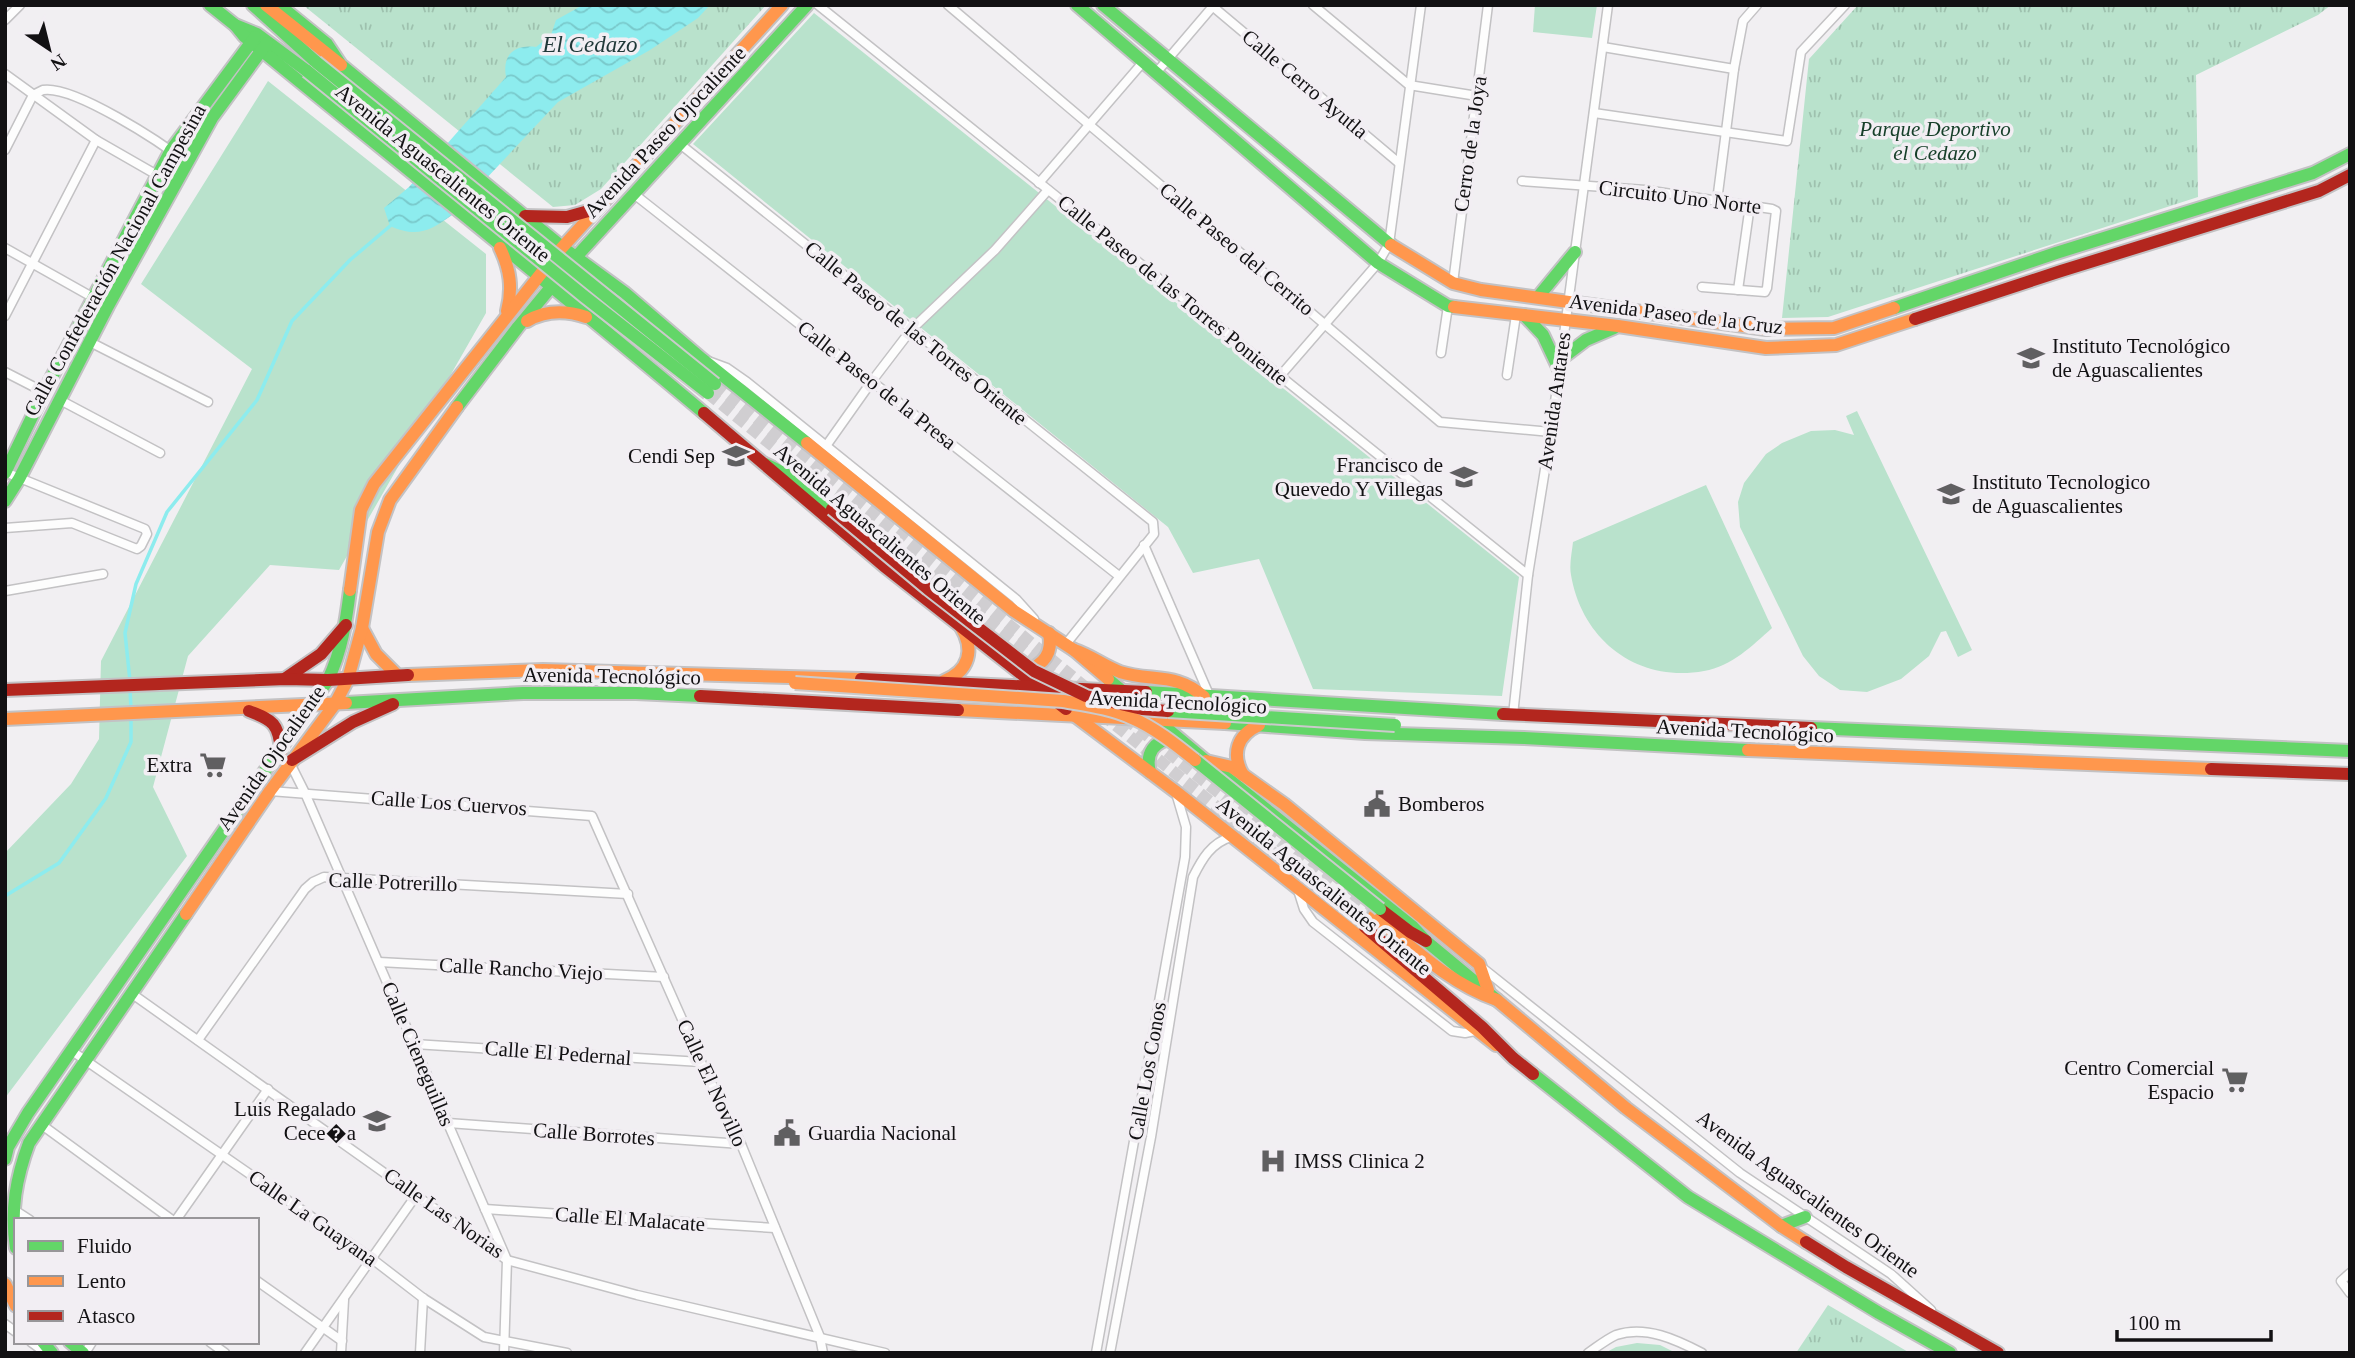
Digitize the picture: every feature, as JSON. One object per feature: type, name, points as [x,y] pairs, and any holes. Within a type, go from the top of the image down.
[{"type":"main road","name":"Avenida Aguascalientes Oriente","points":[[210,5],[259,42],[411,172],[580,308],[884,566],[1074,716],[1175,790],[1475,1031],[1688,1197],[1950,1353]]},
{"type":"main road","name":"Avenida Aguascalientes Oriente","points":[[253,5],[312,67],[712,388]]},
{"type":"main road","points":[[266,5],[341,65]]},
{"type":"main road","name":"Avenida Aguascalientes Oriente","points":[[279,5],[321,39],[341,65],[562,247],[625,293],[702,359],[1014,611],[1070,647],[1119,690],[1413,927],[1426,941],[1626,1108],[1782,1226],[1846,1267],[1998,1353]]},
{"type":"main road","name":"Avenida Paseo Ojocaliente","points":[[539,275],[782,5]]},
{"type":"main road","name":"Avenida Paseo Ojocaliente","points":[[552,285],[807,5]]},
{"type":"main road","name":"Avenida Paseo de la Cruz","points":[[1077,5],[1378,262],[1448,306],[1618,326],[1766,348],[1836,345],[2061,271],[2319,191],[2350,175]]},
{"type":"main road","name":"Avenida Paseo de la Cruz","points":[[1103,5],[1389,244],[1453,283],[1481,290],[1766,328],[1834,328],[2043,257],[2313,173],[2349,155]]},
{"type":"main road","name":"Avenida Aguascalientes Oriente","points":[[259,42],[312,67]]},
{"type":"main road","name":"Calle Confederación Nacional Campesina","points":[[5,472],[44,391],[171,150],[259,42]]},
{"type":"main road","name":"Calle Confederación Nacional Campesina","points":[[5,501],[187,163],[259,42]]},
{"type":"main road","points":[[525,216],[574,217],[590,211],[604,201]]},
{"type":"main road","points":[[492,238],[502,239],[514,232],[519,219],[513,206]]},
{"type":"main road","points":[[492,238],[506,259],[510,278],[510,296],[502,322]]},
{"type":"main road","points":[[1538,297],[1575,252]]},
{"type":"main road","name":"Avenida Ojocaliente","points":[[6,1152],[28,1113],[328,680],[339,656],[346,625],[361,510],[374,484],[539,275]]},
{"type":"main road","name":"Avenida Ojocaliente","points":[[14,1232],[10,1201],[29,1143],[270,791],[335,704],[348,679],[362,628],[378,532],[390,500],[409,471],[552,285]]},
{"type":"main road","points":[[580,308],[581,296],[591,287],[606,287],[625,293]]},
{"type":"main road","points":[[518,327],[539,314],[555,311],[573,313],[597,323]]},
{"type":"main road","points":[[1520,315],[1543,335],[1560,364],[1574,346],[1618,326]]},
{"type":"main road","points":[[765,464],[792,477],[928,589],[1034,671],[1086,696],[1149,710],[1472,729],[1485,737]]},
{"type":"main road","points":[[286,679],[321,654],[346,625]]},
{"type":"main road","points":[[941,682],[959,674],[969,658],[970,645],[961,627]]},
{"type":"main road","points":[[362,628],[375,656],[397,675]]},
{"type":"main road","points":[[1014,669],[1031,670],[1044,662],[1050,651],[1046,631]]},
{"type":"main road","points":[[1070,647],[1125,674],[1178,679],[1195,686],[1207,697]]},
{"type":"main road","name":"Avenida Tecnológico","points":[[5,690],[543,670],[941,682],[1119,690],[1513,715],[2350,751]]},
{"type":"main road","points":[[745,676],[795,683],[1037,697],[1088,705],[1130,717],[1160,733],[1185,752],[1377,913],[1426,941]]},
{"type":"main road","name":"Avenida Tecnológico","points":[[5,719],[242,709],[523,692],[636,693],[1260,724],[1365,733],[1793,753],[2350,774]]},
{"type":"main road","points":[[291,761],[371,712],[408,699]]},
{"type":"main road","points":[[242,709],[271,720],[277,726],[281,751]]},
{"type":"main road","points":[[1243,775],[1237,764],[1237,745],[1248,729],[1260,724]]},
{"type":"main road","points":[[1150,772],[1148,757],[1156,743],[1165,738],[1180,739]]},
{"type":"main road","name":"Avenida Aguascalientes Oriente","points":[[1206,761],[1226,765],[1284,804],[1479,964]]},
{"type":"main road","name":"Avenida Aguascalientes Oriente","points":[[1377,913],[1444,970],[1486,998],[1493,996]]},
{"type":"main road","name":"Avenida Aguascalientes Oriente","points":[[1365,927],[1482,1027],[1513,1058]]},
{"type":"main road","points":[[1479,964],[1493,996]]},
{"type":"main road","points":[[1782,1226],[1805,1217]]},
{"type":"main road","points":[[5,1284],[14,1302]]},
{"type":"street","points":[[5,20],[20,5]]},
{"type":"street","name":"Calle Paseo de las Torres Poniente","points":[[818,5],[1528,575]]},
{"type":"street","name":"Calle Paseo del Cerrito","points":[[947,5],[1440,422],[1551,432]]},
{"type":"street","points":[[1313,5],[1409,85],[1477,96]]},
{"type":"street","points":[[1280,376],[1378,262],[1389,244],[1420,8],[1412,5]]},
{"type":"street","name":"Cerro de la Joya","points":[[1453,283],[1488,5]]},
{"type":"street","name":"Avenida Antares","points":[[1513,715],[1528,575],[1551,432],[1608,5]]},
{"type":"street","points":[[1717,201],[1743,21],[1757,5]]},
{"type":"street","points":[[1594,113],[1787,141],[1801,52],[1845,5]]},
{"type":"street","points":[[1156,73],[1213,6]]},
{"type":"street","name":"Calle Cerro Ayutla","points":[[1213,6],[1399,163]]},
{"type":"street","points":[[1603,47],[1734,69]]},
{"type":"street","points":[[1039,183],[1144,61]]},
{"type":"street","points":[[5,74],[96,140],[157,176]]},
{"type":"street","points":[[5,150],[33,95],[42,90],[58,91],[77,97],[171,150],[187,163]]},
{"type":"street","points":[[5,316],[96,140]]},
{"type":"street","name":"Calle Paseo de las Torres Oriente","points":[[680,144],[1153,522],[1154,534],[1144,545]]},
{"type":"street","name":"Circuito Uno Norte","points":[[1522,181],[1584,184],[1772,208],[1776,211],[1767,288],[1760,293],[1738,290]]},
{"type":"street","points":[[826,446],[911,330],[995,250],[1048,190]]},
{"type":"street","name":"Calle Paseo de la Presa","points":[[634,194],[1119,576]]},
{"type":"street","points":[[1702,287],[1738,290],[1750,205]]},
{"type":"street","points":[[5,248],[108,306]]},
{"type":"street","points":[[1441,353],[1448,306]]},
{"type":"street","points":[[1507,375],[1520,315]]},
{"type":"street","points":[[90,342],[208,402]]},
{"type":"street","name":"Avenida Aguascalientes Oriente","points":[[702,359],[738,374],[1016,599],[1046,631]]},
{"type":"street","points":[[5,372],[44,391]]},
{"type":"street","points":[[60,400],[160,453]]},
{"type":"street","points":[[5,472],[147,532],[137,549],[72,523],[5,528]]},
{"type":"street","points":[[1070,647],[1144,545],[1207,697]]},
{"type":"street","points":[[5,592],[103,574]]},
{"type":"street","name":"Calle Cieneguillas","points":[[291,761],[507,1260],[504,1353]]},
{"type":"street","name":"Calle Los Conos","points":[[1096,1353],[1185,857],[1186,827],[1175,790]]},
{"type":"street","name":"Calle Los Cuervos","points":[[270,791],[592,816]]},
{"type":"street","name":"Calle El Novillo","points":[[592,816],[701,1062],[741,1144],[820,1337],[823,1353]]},
{"type":"street","name":"Calle Los Conos","points":[[1110,1353],[1151,1137],[1193,877],[1213,847],[1222,839],[1231,837]]},
{"type":"street","name":"Calle Potrerillo","points":[[198,1040],[305,889],[324,877],[628,894]]},
{"type":"street","name":"Calle Rancho Viejo","points":[[379,962],[664,977]]},
{"type":"street","name":"Avenida Aguascalientes Oriente","points":[[1479,964],[1717,1156],[1891,1273],[1949,1326]]},
{"type":"street","name":"Calle Las Norias","points":[[131,993],[507,1260],[637,1295],[885,1353]]},
{"type":"street","name":"Calle El Pedernal","points":[[414,1044],[701,1062]]},
{"type":"street","name":"Calle La Guayana","points":[[72,1051],[371,1258],[423,1298],[484,1337],[568,1353]]},
{"type":"street","points":[[175,1218],[268,1089]]},
{"type":"street","name":"Calle Borrotes","points":[[448,1123],[741,1144]]},
{"type":"street","points":[[42,1125],[171,1218]]},
{"type":"street","points":[[1136,1135],[1151,1137]]},
{"type":"street","points":[[305,1353],[417,1194]]},
{"type":"street","points":[[10,1201],[28,1218]]},
{"type":"street","name":"Calle El Malacate","points":[[485,1209],[775,1228]]},
{"type":"street","points":[[2350,1273],[2342,1281],[2350,1293]]},
{"type":"street","points":[[259,1282],[342,1341]]},
{"type":"street","points":[[341,1353],[344,1298]]},
{"type":"street","points":[[420,1353],[423,1298]]},
{"type":"street","points":[[1587,1353],[1617,1335],[1649,1332],[1678,1340],[1702,1353]]},
{"type":"green space","points":[[303,5],[766,5],[601,189],[575,205],[553,207]]},
{"type":"green space","points":[[1535,5],[1597,5],[1592,38],[1533,32]]},
{"type":"green space","name":"Parque Deportivo el Cedazo","points":[[1858,5],[2331,5],[2318,15],[2196,75],[2198,197],[1828,317],[1782,318],[1809,59]]},
{"type":"green space","points":[[814,13],[1519,577],[1502,696],[1313,689],[1259,559],[1193,573],[1168,527],[693,144]]},
{"type":"green space","points":[[268,81],[486,254],[486,313],[339,570],[270,565],[188,656],[153,787],[187,856],[5,1098],[5,853],[71,784],[99,739],[101,661],[252,369],[141,284]]},
{"type":"green space","points":[[1857,411],[1972,650],[1958,657],[1946,631],[1941,632],[1929,656],[1901,679],[1867,692],[1840,690],[1819,676],[1803,656],[1740,527],[1738,502],[1744,483],[1766,454],[1782,443],[1811,431],[1835,430],[1854,435],[1846,416]]},
{"type":"green space","points":[[1706,485],[1772,628],[1724,665],[1704,671],[1680,673],[1656,670],[1635,663],[1616,652],[1600,637],[1587,619],[1577,598],[1571,575],[1573,542]]},
{"type":"green space","points":[[1828,1305],[1910,1353],[1796,1353]]},
{"type":"green space","points":[[1637,1343],[1660,1345],[1676,1353],[1605,1353],[1616,1347]]},
{"type":"water","name":"El Cedazo","points":[[583,5],[710,5],[698,18],[650,50],[558,102],[444,221],[430,229],[416,232],[390,226],[384,208],[409,187],[506,77],[506,63],[511,53],[521,47],[536,47],[551,35],[556,20]]},
{"type":"waterway","points":[[130,681],[125,633],[136,584],[167,512],[257,400],[292,321],[350,260],[390,226]]},
{"type":"waterway","points":[[130,689],[131,709]]},
{"type":"waterway","points":[[5,896],[59,863],[106,798],[131,742],[131,717]]},
{"type":"tunnel","points":[[715,384],[1091,692]]},
{"type":"tunnel","points":[[708,393],[1061,681]]},
{"type":"tunnel","points":[[1102,714],[1365,927]]},
{"type":"tunnel","points":[[1125,718],[1374,916]]},
{"type":"traffic: fast","points":[[210,5],[235,25],[257,34],[307,71]]},
{"type":"traffic: fast","points":[[253,5],[316,62]]},
{"type":"traffic: fast","points":[[279,5],[327,44],[341,65],[562,247],[625,293],[807,443]]},
{"type":"traffic: fast","points":[[457,407],[576,257],[807,5]]},
{"type":"traffic: fast","points":[[1077,5],[1378,263],[1448,306],[1454,307]]},
{"type":"traffic: fast","points":[[1103,5],[1391,245]]},
{"type":"traffic: fast","points":[[235,25],[244,36],[704,413]]},
{"type":"traffic: fast","points":[[5,473],[44,392],[171,150],[255,37]]},
{"type":"traffic: fast","points":[[5,501],[19,479],[108,306],[212,118],[267,43]]},
{"type":"traffic: fast","points":[[316,62],[715,384]]},
{"type":"traffic: fast","points":[[307,71],[585,297],[708,393]]},
{"type":"traffic: fast","points":[[1894,308],[2056,253],[2313,173],[2350,154]]},
{"type":"traffic: fast","points":[[1538,297],[1575,252]]},
{"type":"traffic: fast","points":[[1524,315],[1543,335],[1559,369]]},
{"type":"traffic: fast","points":[[1561,359],[1586,340],[1614,328]]},
{"type":"traffic: fast","points":[[765,464],[792,477],[832,509]]},
{"type":"traffic: fast","points":[[5,1159],[8,1147],[28,1113],[328,680],[340,647],[350,590]]},
{"type":"traffic: fast","points":[[1108,679],[1413,927],[1497,1000]]},
{"type":"traffic: fast","points":[[1146,692],[1503,714]]},
{"type":"traffic: fast","points":[[346,703],[523,693],[700,696]]},
{"type":"traffic: fast","points":[[1168,711],[1395,725]]},
{"type":"traffic: fast","points":[[1225,723],[1365,733],[1748,750]]},
{"type":"traffic: fast","points":[[1811,728],[2350,751]]},
{"type":"traffic: fast","points":[[1150,772],[1149,759],[1152,749],[1173,738]]},
{"type":"traffic: fast","points":[[1195,760],[1380,909]]},
{"type":"traffic: fast","points":[[14,1218],[15,1195],[29,1143],[186,914]]},
{"type":"traffic: fast","points":[[1533,1074],[1688,1197],[1950,1353]]},
{"type":"traffic: fast","points":[[1781,1226],[1805,1217]]},
{"type":"traffic: fast","points":[[45,1344],[52,1353]]},
{"type":"traffic: fast","points":[[72,1344],[83,1353]]},
{"type":"traffic: slow","points":[[266,5],[341,65]]},
{"type":"traffic: slow","points":[[559,251],[782,5]]},
{"type":"traffic: slow","points":[[1391,245],[1453,283],[1481,290],[1766,329],[1834,328],[1894,308]]},
{"type":"traffic: slow","points":[[500,248],[510,279],[507,311]]},
{"type":"traffic: slow","points":[[350,590],[361,510],[374,484],[543,271]]},
{"type":"traffic: slow","points":[[1454,307],[1618,326],[1766,348],[1836,345],[1915,319]]},
{"type":"traffic: slow","points":[[527,321],[556,312],[586,317]]},
{"type":"traffic: slow","points":[[186,914],[270,791],[335,704],[348,679],[362,628],[378,532],[390,500],[457,407]]},
{"type":"traffic: slow","points":[[807,443],[1014,611],[1074,650],[1108,679]]},
{"type":"traffic: slow","points":[[944,681],[959,672],[967,659],[968,644],[961,627]]},
{"type":"traffic: slow","points":[[362,628],[376,654],[397,675]]},
{"type":"traffic: slow","points":[[1025,671],[1046,657],[1050,647],[1049,633]]},
{"type":"traffic: slow","points":[[1074,650],[1120,672],[1184,684],[1204,697]]},
{"type":"traffic: slow","points":[[408,675],[543,670],[861,679]]},
{"type":"traffic: slow","points":[[795,683],[1063,701],[1089,706],[1116,712],[1140,722],[1195,760]]},
{"type":"traffic: slow","points":[[5,719],[346,703]]},
{"type":"traffic: slow","points":[[1066,709],[1175,791],[1496,1045]]},
{"type":"traffic: slow","points":[[958,710],[1225,723]]},
{"type":"traffic: slow","points":[[1243,775],[1237,760],[1238,746],[1246,734],[1259,725]]},
{"type":"traffic: slow","points":[[1748,750],[2211,769]]},
{"type":"traffic: slow","points":[[1206,761],[1232,767],[1284,804],[1479,964],[1488,990]]},
{"type":"traffic: slow","points":[[1374,916],[1447,975],[1497,1000],[1626,1108],[1806,1242]]},
{"type":"traffic: slow","points":[[5,1284],[14,1302]]},
{"type":"traffic: jam","points":[[1915,319],[2319,191],[2350,175]]},
{"type":"traffic: jam","points":[[525,216],[567,217],[592,210]]},
{"type":"traffic: jam","points":[[704,413],[884,566],[1066,709]]},
{"type":"traffic: jam","points":[[832,509],[928,589],[1034,671],[1086,696],[1142,709],[1168,711]]},
{"type":"traffic: jam","points":[[286,678],[321,654],[346,625]]},
{"type":"traffic: jam","points":[[5,690],[408,675]]},
{"type":"traffic: jam","points":[[861,679],[1146,692]]},
{"type":"traffic: jam","points":[[700,696],[958,710]]},
{"type":"traffic: jam","points":[[292,760],[353,722],[393,704]]},
{"type":"traffic: jam","points":[[249,711],[273,724],[279,735],[281,751]]},
{"type":"traffic: jam","points":[[1503,714],[1811,728]]},
{"type":"traffic: jam","points":[[2211,769],[2350,774]]},
{"type":"traffic: jam","points":[[1380,909],[1426,941]]},
{"type":"traffic: jam","points":[[1365,927],[1533,1074]]},
{"type":"traffic: jam","points":[[1806,1242],[1998,1353]]},
{"type":"place","name":"Instituto Tecnológico de Aguascalientes","points":[[2031,358]]},
{"type":"place","name":"Cendi Sep","points":[[736,456]]},
{"type":"place","name":"Francisco de Quevedo Y Villegas","points":[[1464,477]]},
{"type":"place","name":"Instituto Tecnologico de Aguascalientes","points":[[1951,494]]},
{"type":"place","name":"Extra","points":[[213,765]]},
{"type":"place","name":"Bomberos","points":[[1377,804]]},
{"type":"place","name":"Centro Comercial Espacio","points":[[2235,1080]]},
{"type":"place","name":"Luis Regalado Cece�a","points":[[377,1121]]},
{"type":"place","name":"Guardia Nacional","points":[[787,1133]]},
{"type":"place","name":"IMSS Clinica 2","points":[[1273,1161]]}]
